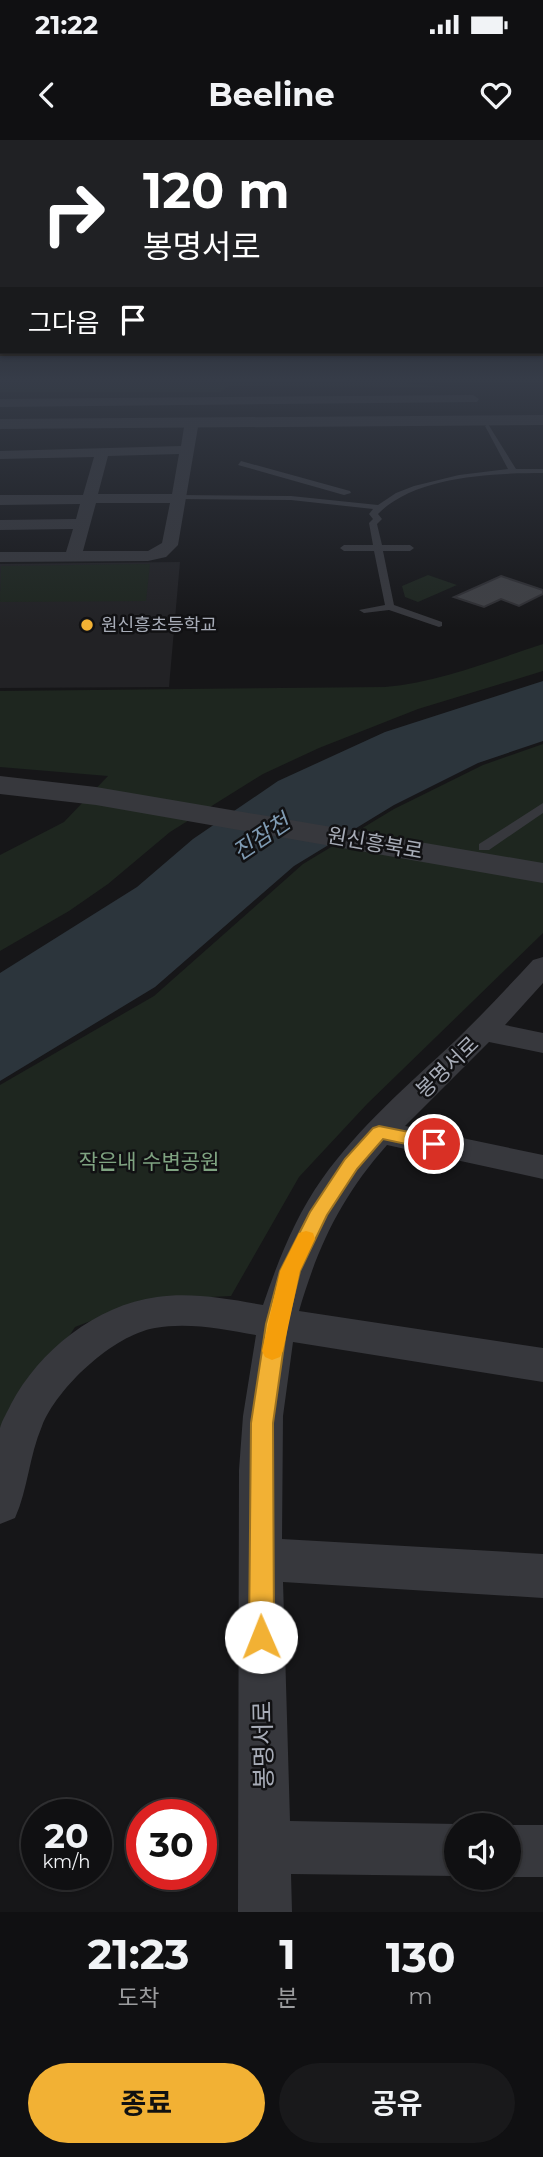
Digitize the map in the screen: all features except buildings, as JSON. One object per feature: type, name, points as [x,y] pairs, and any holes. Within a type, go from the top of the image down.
[{"type":"street","points":[[73,557],[99,464]]},
{"type":"street","points":[[0,557],[148,556],[167,549],[170,545],[184,464]]},
{"type":"street","points":[[0,500],[26,494],[89,499],[178,498]]},
{"type":"street","points":[[0,525],[82,524]]},
{"type":"street","name":"원신흥북로","points":[[0,771],[418,843],[543,873]]},
{"type":"street","name":"원신흥북로","points":[[0,785],[169,801]]},
{"type":"street","name":"원신흥북로","points":[[418,843],[484,847],[543,857]]},
{"type":"street","name":"봉명서로","points":[[265,1912],[260,1559],[262,1423],[276,1324],[290,1271],[319,1212],[351,1164],[379,1132],[484,1031],[543,966]]},
{"type":"street","name":"봉명서로","points":[[484,1031],[543,1043]]},
{"type":"street","points":[[379,1132],[543,1167]]},
{"type":"street","points":[[0,1504],[7,1466],[35,1395],[52,1372],[98,1337],[128,1322],[157,1312],[188,1312],[276,1324],[543,1365]]},
{"type":"street","points":[[260,1559],[543,1576]]},
{"type":"street","points":[[264,1847],[444,1850]]},
{"type":"street","points":[[521,1851],[543,1851]]},
{"type":"lane","points":[[243,464],[347,493]]},
{"type":"lane","points":[[509,464],[513,471]]},
{"type":"lane","points":[[443,471],[460,477]]},
{"type":"lane","points":[[390,607],[373,523],[377,519],[373,514],[378,507],[424,486],[460,477],[513,471],[543,471]]},
{"type":"lane","points":[[291,498],[293,488],[308,482]]},
{"type":"lane","points":[[178,498],[291,498],[378,507]]},
{"type":"lane","points":[[344,548],[410,548]]},
{"type":"lane","points":[[364,610],[390,607],[439,624]]},
{"type":"lane","points":[[484,847],[543,807]]},
{"type":"shaded area","name":"원신흥초등학교","points":[[180,562],[169,687],[0,688],[0,564]]},
{"type":"green space","points":[[150,564],[146,601],[0,602],[1,566]]},
{"type":"green space","points":[[428,575],[457,585],[418,602],[405,597],[402,586]]},
{"type":"green space","points":[[543,644],[543,671],[418,709],[319,748],[263,774],[170,832],[108,884],[69,911],[0,951],[0,855],[64,822],[108,776],[0,767],[0,691],[385,687],[445,676]]},
{"type":"green space","name":"작은내 수변공원","points":[[543,744],[543,933],[367,1104],[299,1177],[231,1296],[145,1300],[75,1327],[0,1442],[0,1085],[154,996],[303,864],[394,809],[483,765]]},
{"type":"water","name":"진잠천","points":[[543,681],[543,741],[478,763],[394,805],[294,866],[155,987],[0,1081],[0,973],[137,887],[193,839],[278,781],[385,732]]},
{"type":"slow traffic","points":[[272,1351],[290,1271],[306,1239]]},
{"type":"place","name":"원신흥초등학교","points":[[87,625]]},
{"type":"route","points":[[261,1637],[262,1423],[276,1324],[290,1271],[319,1212],[351,1164],[379,1132],[434,1144]]}]
